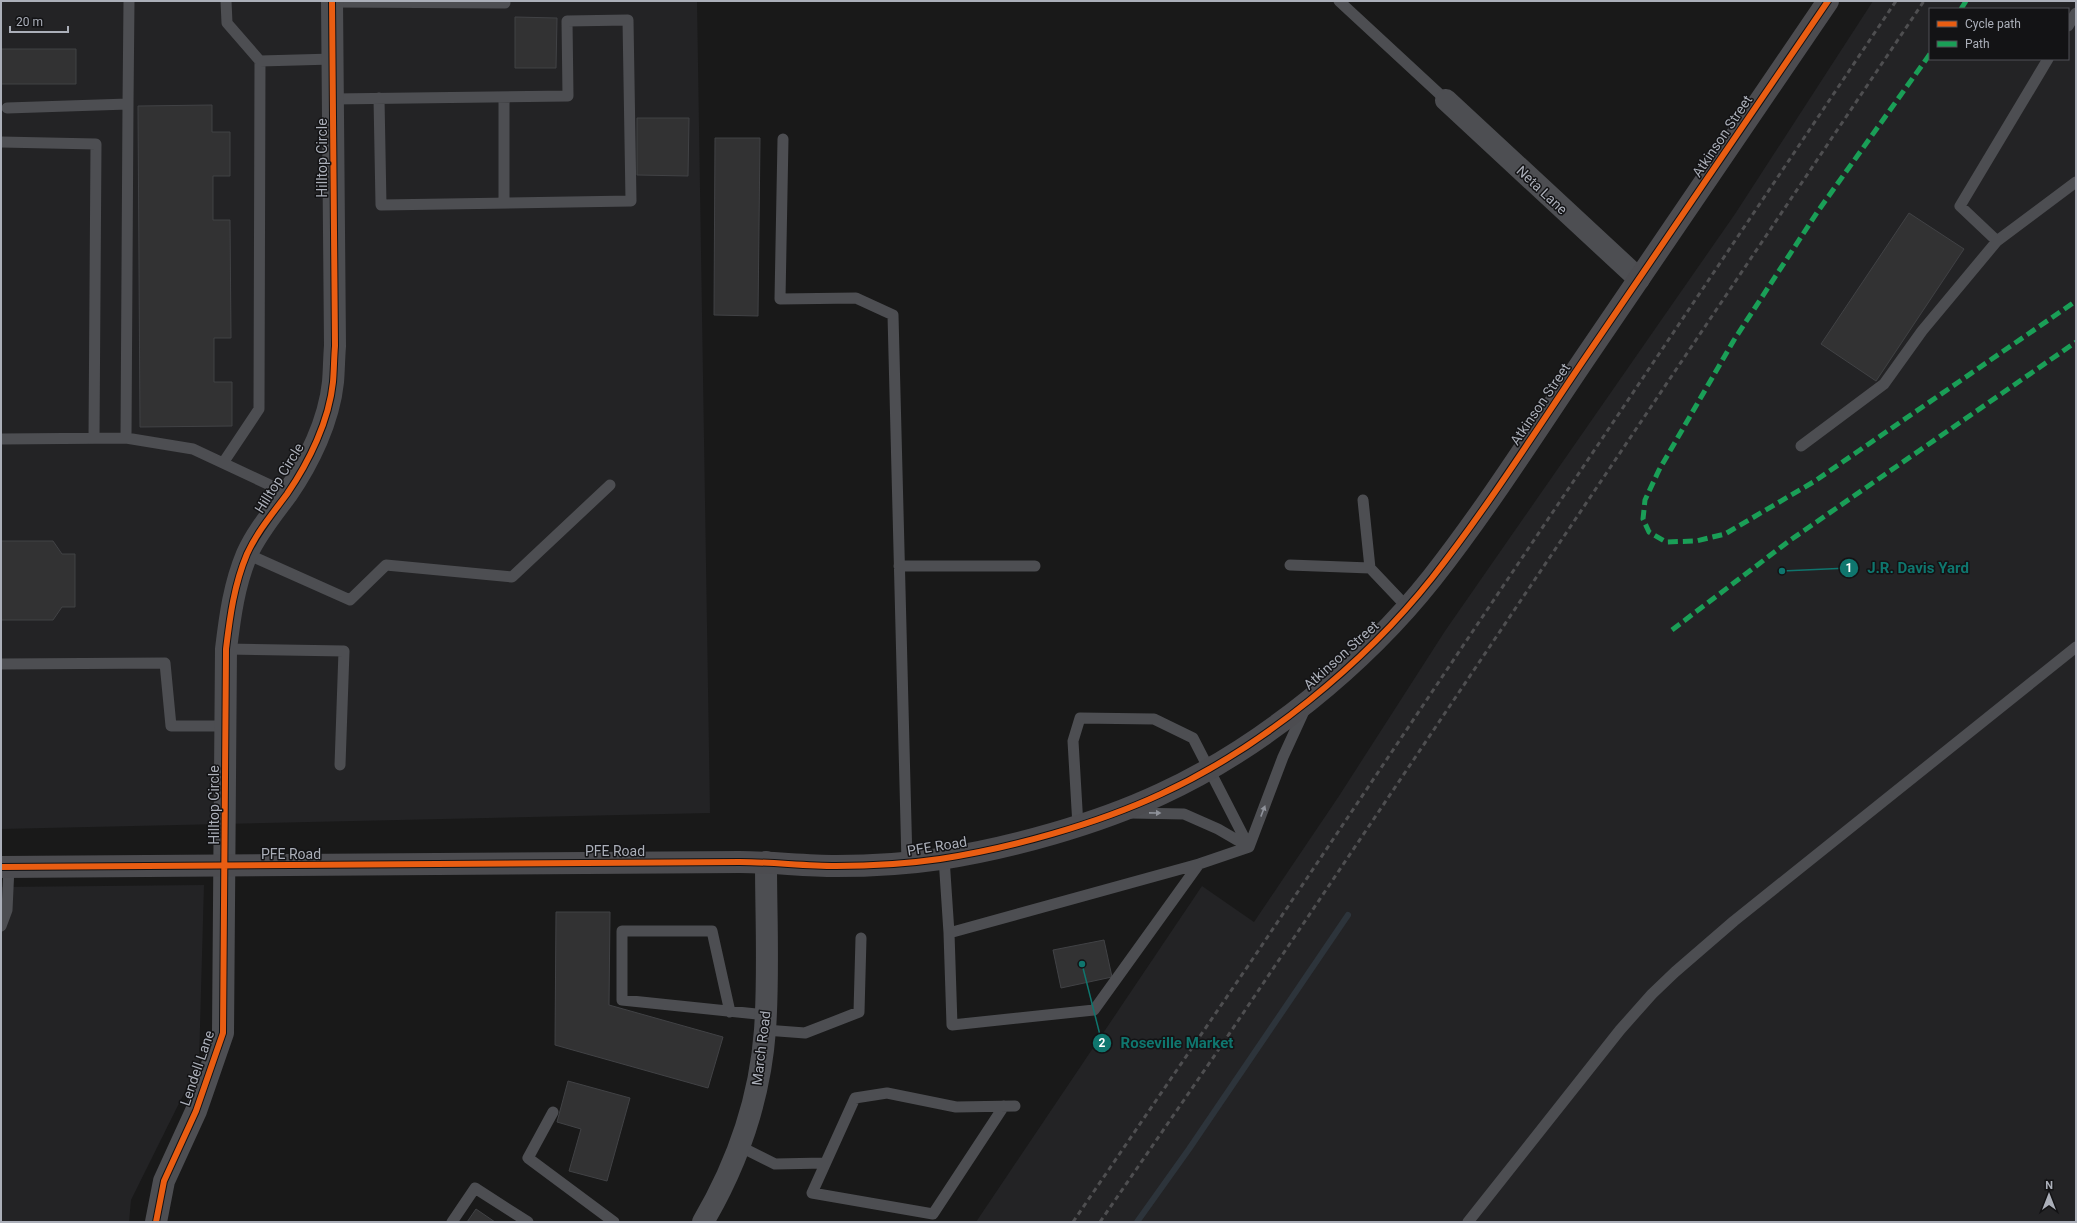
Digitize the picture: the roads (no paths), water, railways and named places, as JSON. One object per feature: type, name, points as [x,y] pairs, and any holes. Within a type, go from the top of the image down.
[{"type":"main road","name":"Atkinson Street","points":[[1211,768],[1281,722],[1340,674],[1389,627],[1432,578],[1499,485],[1828,1]]},
{"type":"main road","name":"PFE Road","points":[[5,867],[226,867],[766,862],[835,866],[907,863],[944,858],[1025,841],[1078,826],[1160,795],[1211,768]]},
{"type":"street","name":"Hilltop Circle","points":[[226,867],[226,649],[232,602],[247,554],[269,517],[287,493],[310,456],[326,415],[333,384],[335,346],[332,2]]},
{"type":"street","name":"Neta Lane","points":[[1446,100],[1639,280]]},
{"type":"street","name":"March Road","points":[[702,1222],[717,1198],[739,1146],[754,1100],[765,1023],[766,862]]},
{"type":"street","name":"Lendell Lane","points":[[156,1222],[164,1181],[196,1111],[224,1033],[226,867]]},
{"type":"lane","points":[[126,438],[129,1]]},
{"type":"lane","points":[[223,464],[259,409],[260,61],[227,23],[226,1]]},
{"type":"lane","points":[[1339,1],[1446,100]]},
{"type":"lane","points":[[332,2],[505,3]]},
{"type":"lane","points":[[2069,24],[2076,13]]},
{"type":"lane","points":[[333,99],[379,98],[568,96],[567,21],[628,20],[631,201],[381,205],[379,98]]},
{"type":"lane","points":[[260,61],[333,59]]},
{"type":"lane","points":[[1997,241],[1960,206],[2047,60]]},
{"type":"lane","points":[[504,97],[504,203]]},
{"type":"lane","points":[[7,108],[128,104]]},
{"type":"lane","points":[[783,139],[780,299],[856,298],[893,315],[907,863]]},
{"type":"lane","points":[[1,142],[96,144],[94,437]]},
{"type":"lane","points":[[1801,446],[1884,384],[1922,331],[1997,241],[2076,182]]},
{"type":"lane","points":[[1,439],[94,437],[126,438],[193,449],[287,493]]},
{"type":"lane","points":[[247,554],[350,600],[386,565],[512,577],[610,485]]},
{"type":"lane","points":[[1362,500],[1370,568],[1407,607]]},
{"type":"lane","points":[[1290,565],[1370,568]]},
{"type":"lane","points":[[899,566],[1035,566]]},
{"type":"lane","points":[[1468,1222],[1620,1030],[1652,994],[1675,972],[1734,921],[2076,647]]},
{"type":"lane","points":[[226,649],[344,651],[340,765]]},
{"type":"lane","points":[[1,664],[165,663],[171,726],[226,726]]},
{"type":"lane","points":[[1249,847],[1283,757],[1309,700]]},
{"type":"lane","points":[[1078,826],[1073,742],[1080,718],[1154,719],[1193,738],[1211,768],[1249,847]]},
{"type":"lane","points":[[1116,812],[1184,814],[1218,829],[1249,847]]},
{"type":"lane","points":[[949,933],[1199,864],[1249,847]]},
{"type":"lane","points":[[944,858],[949,933],[952,1025],[1094,1010],[1199,864]]},
{"type":"lane","points":[[1,926],[4,910],[5,867]]},
{"type":"lane","points":[[730,1012],[712,931],[622,931],[622,1000],[730,1012],[805,1033],[859,1012],[861,938]]},
{"type":"lane","points":[[1004,1106],[933,1214],[812,1193],[855,1098],[887,1093],[956,1107],[1004,1106],[1015,1106]]},
{"type":"lane","points":[[552,1112],[528,1158],[614,1222]]},
{"type":"lane","points":[[739,1146],[775,1164],[826,1163]]},
{"type":"lane","points":[[452,1222],[475,1188],[528,1222]]},
{"type":"waterway","points":[[1137,1222],[1189,1149],[1348,915]]},
{"type":"railway","points":[[1073,1222],[1252,960],[1896,1]]},
{"type":"railway","points":[[1100,1222],[1217,1052],[1924,1]]},
{"type":"place","name":"J.R. Davis Yard","points":[[1782,571]]},
{"type":"place","name":"Roseville Market","points":[[1082,964]]}]
